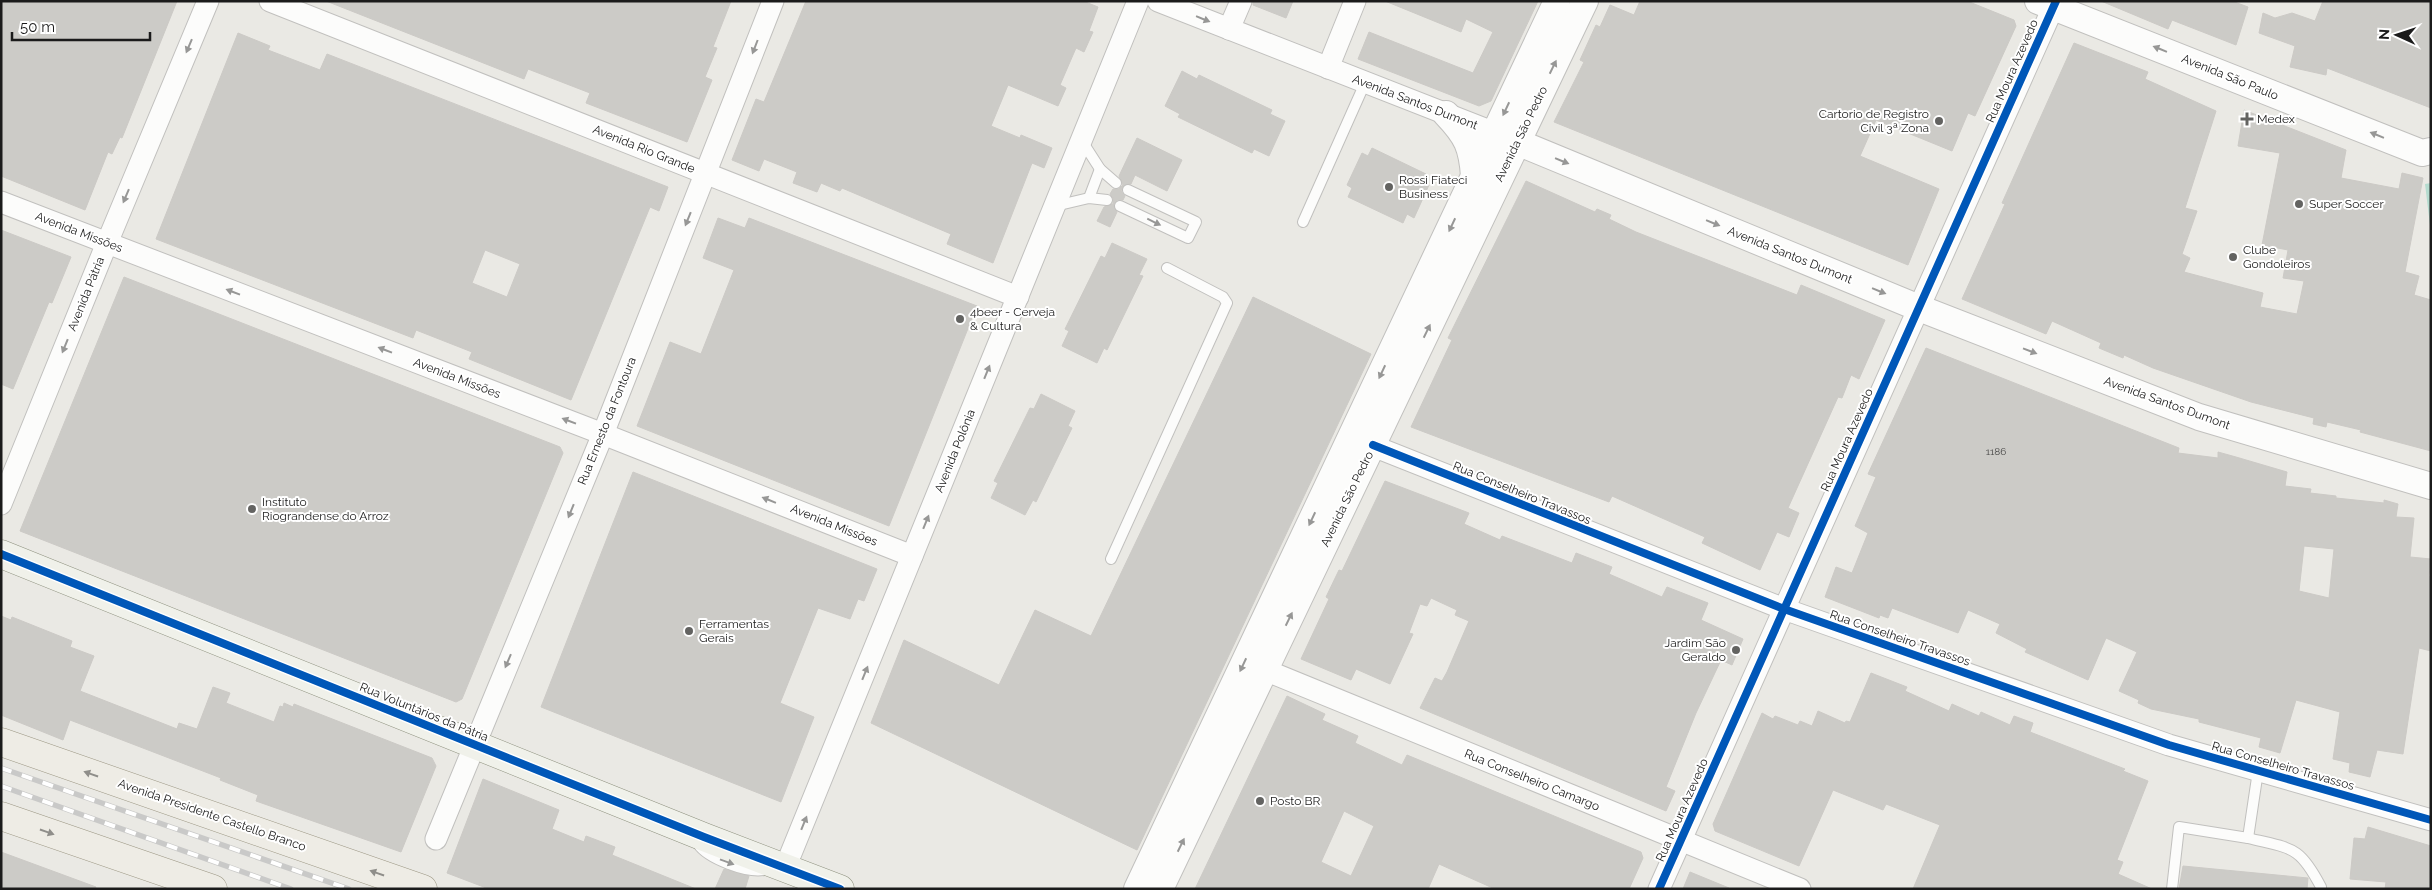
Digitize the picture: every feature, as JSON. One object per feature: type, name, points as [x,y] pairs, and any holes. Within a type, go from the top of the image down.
[{"type":"main road","name":"Rua Voluntários da Pátria","points":[[1,554],[692,832],[840,889]]},
{"type":"main road","name":"Avenida Presidente Castello Branco","points":[[1,742],[423,889]]},
{"type":"main road","points":[[1,816],[213,889]]},
{"type":"street","name":"Avenida Pátria","points":[[1,504],[208,1]]},
{"type":"street","name":"Avenida Rio Grande","points":[[270,1],[1018,297]]},
{"type":"street","name":"Rua Ernesto da Fontoura","points":[[436,839],[473,744],[603,434],[773,1]]},
{"type":"street","name":"Avenida Polônia","points":[[782,867],[912,556],[1138,1]]},
{"type":"street","name":"Avenida Santos Dumont","points":[[1158,1],[1506,138],[1919,308],[2199,417],[2431,486]]},
{"type":"street","points":[[1229,29],[1241,1]]},
{"type":"street","points":[[1328,68],[1355,1]]},
{"type":"street","name":"Avenida São Pedro","points":[[1160,889],[1265,670],[1474,176],[1506,138],[1557,1]]},
{"type":"street","name":"Avenida São Pedro","points":[[1137,889],[1362,441],[1506,138],[1585,1]]},
{"type":"street","name":"Avenida São Paulo","points":[[2049,3],[2426,152]]},
{"type":"street","name":"Rua Moura Azevedo","points":[[1658,889],[1919,308],[2049,3]]},
{"type":"street","points":[[1125,34],[1151,15],[1178,9]]},
{"type":"street","points":[[1446,114],[1467,140],[1473,153],[1474,176]]},
{"type":"street","name":"Avenida Missões","points":[[1,202],[603,434],[912,556]]},
{"type":"street","name":"Rua Conselheiro Travassos","points":[[1362,441],[1784,609],[2169,745],[2431,820]]},
{"type":"street","name":"Rua Conselheiro Camargo","points":[[1265,670],[1800,889]]},
{"type":"lane","points":[[1303,222],[1365,83]]},
{"type":"lane","points":[[1082,141],[1100,169],[1116,183]]},
{"type":"lane","points":[[1089,198],[1100,169]]},
{"type":"lane","points":[[1120,206],[1188,238],[1196,222],[1128,190]]},
{"type":"lane","points":[[1054,206],[1089,198],[1107,200]]},
{"type":"lane","points":[[1111,559],[1227,303],[1223,297],[1167,268]]},
{"type":"lane","points":[[2248,838],[2258,771]]},
{"type":"lane","points":[[2172,889],[2179,827],[2248,838],[2297,852],[2308,862],[2321,887]]},
{"type":"green space","points":[[2431,183],[2431,233],[2425,184]]},
{"type":"building","points":[[1,1],[177,1],[122,138],[120,137],[112,154],[108,152],[85,210],[1,176]]},
{"type":"building","points":[[326,1],[731,1],[713,47],[717,48],[705,77],[712,80],[687,142],[586,103],[590,93],[528,69],[524,79]]},
{"type":"building","points":[[806,1],[1083,1],[1098,7],[1089,31],[1093,32],[1084,52],[1076,48],[1060,85],[1066,88],[1058,106],[1008,85],[991,126],[1020,138],[1021,135],[1052,148],[1044,168],[1032,163],[993,263],[947,244],[951,234],[842,188],[840,191],[821,183],[817,192],[793,183],[797,172],[764,159],[759,171],[732,160],[756,99],[764,102]]},
{"type":"building","points":[[1253,1],[1293,1],[1286,18],[1253,5]]},
{"type":"building","points":[[1385,1],[1538,1],[1491,101],[1479,106],[1358,59],[1369,32],[1473,73],[1493,32],[1466,19],[1461,32]]},
{"type":"building","points":[[1640,1],[1967,1],[2014,20],[2016,26],[1975,116],[1968,113],[1952,151],[1876,120],[1860,156],[1939,189],[1908,265],[1554,122],[1584,62],[1580,60],[1596,25],[1600,27],[1610,5],[1634,15]]},
{"type":"building","points":[[2101,1],[2232,1],[2248,7],[2236,45],[2172,20],[2168,29]]},
{"type":"building","points":[[2323,1],[2431,1],[2431,108],[2327,68],[2326,75],[2290,67],[2295,46],[2259,33],[2263,13],[2275,18],[2292,13],[2315,21]]},
{"type":"building","points":[[238,33],[270,46],[268,50],[320,70],[327,54],[668,187],[659,211],[650,207],[571,400],[469,359],[472,352],[416,330],[413,338],[156,239]],"holes":[[[485,250],[520,264],[507,297],[472,283]]]},
{"type":"building","points":[[2074,43],[2148,72],[2145,79],[2216,111],[2185,208],[2197,211],[2182,254],[2190,258],[2184,272],[2263,293],[2260,307],[2297,314],[2304,281],[2283,278],[2288,250],[2262,245],[2280,153],[2238,146],[2244,110],[2346,150],[2341,178],[2399,189],[2402,173],[2423,178],[2405,272],[2419,276],[2414,295],[2431,300],[2431,451],[2327,422],[2326,427],[2313,424],[2314,418],[2251,402],[2153,368],[2124,355],[2123,358],[2099,348],[2101,343],[2052,321],[2046,334],[1962,299],[2005,204],[2002,203]]},
{"type":"building","points":[[1182,71],[1197,79],[1199,75],[1272,110],[1270,114],[1285,121],[1269,156],[1254,149],[1252,153],[1178,117],[1180,114],[1165,106]]},
{"type":"building","points":[[1137,138],[1182,160],[1167,191],[1135,175],[1131,184],[1124,185],[1121,191],[1125,196],[1123,200],[1117,200],[1114,204],[1117,212],[1110,227],[1097,221],[1104,207],[1113,204],[1113,198],[1110,194],[1113,189],[1119,189],[1123,185],[1119,176]]},
{"type":"building","name":"Rossi Fiateci Business","points":[[1372,148],[1426,174],[1422,182],[1429,185],[1414,218],[1407,214],[1403,223],[1348,197],[1352,188],[1347,185],[1362,153],[1368,156]]},
{"type":"building","points":[[1526,181],[1595,212],[1597,209],[1611,215],[1609,219],[1636,232],[1797,295],[1801,285],[1885,320],[1859,379],[1851,375],[1842,398],[1838,397],[1788,508],[1799,513],[1789,537],[1777,532],[1760,570],[1702,543],[1705,537],[1612,496],[1609,502],[1411,427],[1452,340],[1448,338]]},
{"type":"building","points":[[718,218],[745,228],[749,218],[977,306],[889,526],[637,426],[670,342],[701,354],[734,270],[703,258]]},
{"type":"building","points":[[1,230],[71,257],[52,303],[49,302],[13,389],[1,384]]},
{"type":"building","points":[[1112,243],[1147,259],[1139,275],[1143,276],[1107,350],[1104,348],[1097,363],[1062,346],[1069,331],[1065,329],[1101,256],[1105,258]]},
{"type":"building","points":[[124,277],[560,447],[563,453],[462,699],[456,702],[20,531]]},
{"type":"building","points":[[1253,297],[1371,354],[1137,850],[871,723],[904,640],[999,685],[1035,610],[1091,636]]},
{"type":"building","points":[[1926,348],[2179,448],[2178,453],[2218,458],[2218,452],[2287,472],[2285,486],[2311,489],[2310,493],[2336,496],[2336,498],[2384,503],[2384,500],[2398,504],[2396,517],[2414,518],[2410,557],[2431,559],[2429,576],[2431,577],[2431,651],[2419,648],[2403,754],[2377,750],[2370,777],[2349,772],[2350,763],[2333,759],[2340,712],[2296,700],[2280,753],[2259,747],[2261,738],[2199,722],[2199,719],[2151,709],[2138,703],[2139,700],[2119,691],[2137,652],[2106,638],[2088,680],[2025,652],[2027,649],[1996,633],[2000,624],[1968,610],[1958,633],[1892,608],[1888,618],[1880,615],[1879,618],[1825,597],[1836,567],[1852,573],[1868,533],[1855,526],[1876,477],[1868,474]],"holes":[[[2304,546],[2334,549],[2329,598],[2299,591]]]},
{"type":"building","points":[[1041,394],[1075,411],[1068,426],[1072,428],[1036,502],[1033,500],[1025,515],[991,498],[998,483],[994,481],[1030,408],[1034,409]]},
{"type":"building","name":"Ferramentas Gerais","points":[[633,472],[877,569],[864,601],[858,599],[850,619],[818,608],[780,703],[814,717],[781,802],[541,707]]},
{"type":"building","points":[[1385,481],[1469,513],[1464,524],[1500,540],[1502,536],[1572,563],[1576,553],[1612,567],[1609,574],[1662,597],[1667,587],[1708,603],[1701,620],[1743,639],[1732,665],[1721,660],[1696,713],[1666,787],[1675,791],[1666,811],[1420,708],[1435,678],[1442,681],[1469,621],[1455,615],[1457,610],[1431,598],[1427,606],[1420,604],[1409,633],[1413,634],[1390,684],[1356,669],[1351,680],[1301,659],[1329,599],[1326,597],[1339,570],[1342,571]]},
{"type":"building","points":[[1,616],[11,620],[12,617],[72,641],[70,647],[94,656],[80,691],[177,729],[179,723],[197,729],[213,687],[230,693],[226,703],[274,722],[280,706],[283,707],[284,703],[293,707],[294,704],[432,758],[436,766],[401,852],[256,801],[258,795],[220,780],[221,778],[70,720],[63,740],[1,715]]},
{"type":"building","points":[[1871,673],[1907,687],[1905,691],[1949,711],[1952,704],[1979,716],[1981,712],[2010,725],[2014,716],[2033,723],[2030,732],[2125,769],[2123,771],[2148,781],[2117,860],[2123,862],[2118,874],[2152,889],[1913,889],[1940,825],[1886,804],[1883,810],[1833,790],[1799,866],[1715,831],[1713,824],[1762,713],[1773,719],[1775,716],[1798,725],[1800,721],[1812,726],[1818,711],[1845,723],[1846,721],[1850,722]]},
{"type":"building","points":[[1287,696],[1325,714],[1322,720],[1358,736],[1355,743],[1402,765],[1407,755],[1641,852],[1643,858],[1629,889],[1495,889],[1439,864],[1428,889],[1195,889]],"holes":[[[1344,811],[1374,826],[1351,876],[1321,862]]]},
{"type":"building","points":[[483,779],[559,810],[552,829],[584,842],[586,836],[615,847],[612,855],[696,889],[489,889],[447,873]]},
{"type":"building","points":[[2368,827],[2431,846],[2431,889],[2385,889],[2386,882],[2350,879],[2354,838],[2365,839]]},
{"type":"building","points":[[1,852],[96,887],[95,889],[1,889]]},
{"type":"building","points":[[2183,866],[2308,878],[2307,889],[2179,889]]},
{"type":"building","points":[[724,869],[749,876],[745,889],[715,889]]},
{"type":"building","points":[[1690,872],[1729,888],[1729,889],[1683,889]]},
{"type":"railway","points":[[1,768],[349,889]]},
{"type":"railway","points":[[1,786],[291,889]]},
{"type":"cycle path","points":[[1659,889],[2056,1]]},
{"type":"cycle path","points":[[1373,445],[1784,609],[2169,745],[2431,820]]},
{"type":"cycle path","points":[[1,554],[704,837],[840,889]]},
{"type":"place","name":"Medex","points":[[2247,119]]},
{"type":"place","name":"Cartorio de Registro Civil 3ª Zona","points":[[1939,121]]},
{"type":"place","name":"Rossi Fiateci Business","points":[[1389,187]]},
{"type":"place","name":"Super Soccer","points":[[2299,204]]},
{"type":"place","name":"Clube Gondoleiros","points":[[2233,257]]},
{"type":"place","name":"4beer - Cerveja & Cultura","points":[[960,319]]},
{"type":"place","name":"Instituto Riograndense do Arroz","points":[[252,509]]},
{"type":"place","name":"Ferramentas Gerais","points":[[689,631]]},
{"type":"place","name":"Jardim São Geraldo","points":[[1736,650]]},
{"type":"place","name":"Posto BR","points":[[1260,801]]}]
